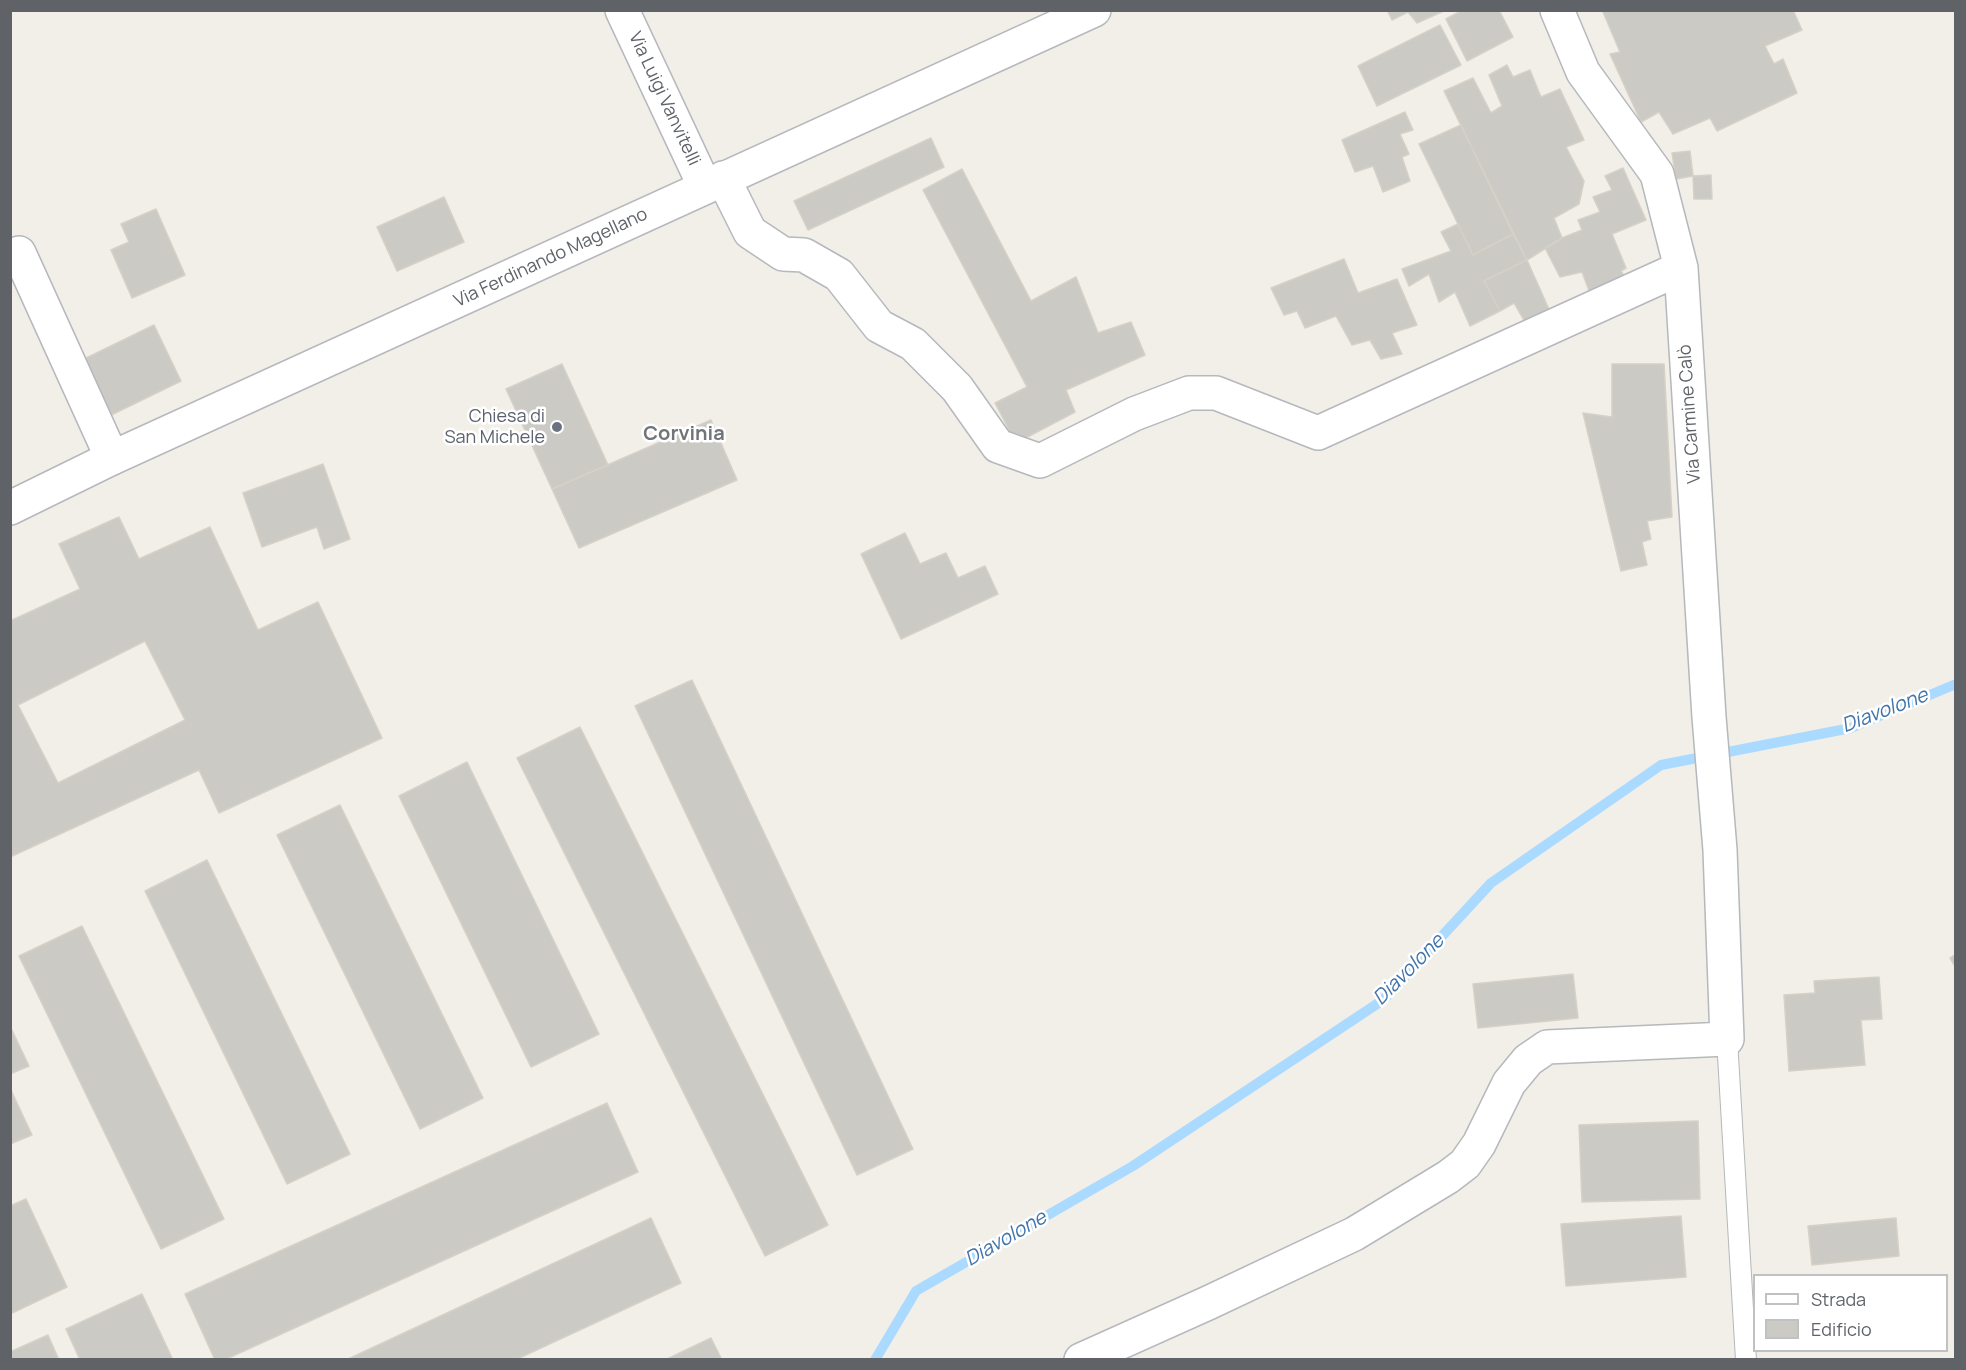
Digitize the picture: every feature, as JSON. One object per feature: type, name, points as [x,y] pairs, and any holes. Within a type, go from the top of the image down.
[{"type":"street","name":"Via Luigi Vanvitelli","points":[[622,10],[714,183],[750,232],[783,254],[804,255],[839,275],[879,326],[913,344],[957,388],[998,446],[1040,461],[1134,414],[1189,393],[1216,393],[1318,433],[1681,268]]},
{"type":"street","name":"Via Ferdinando Magellano","points":[[10,508],[112,458],[1094,10]]},
{"type":"street","name":"Via Carmine Calò","points":[[1557,10],[1583,72],[1657,174],[1681,268],[1709,717],[1720,850],[1727,1039]]},
{"type":"street","points":[[19,253],[112,458]]},
{"type":"street","points":[[1081,1359],[1208,1303],[1354,1234],[1448,1177],[1465,1164],[1479,1144],[1509,1083],[1528,1060],[1547,1047],[1727,1039]]},
{"type":"lane","points":[[1727,1039],[1746,1359]]},
{"type":"building","points":[[1387,10],[1446,10],[1417,23],[1408,12],[1392,20]]},
{"type":"building","points":[[1463,10],[1499,10],[1513,37],[1467,61],[1446,19]]},
{"type":"building","points":[[1606,10],[1793,10],[1802,30],[1765,46],[1774,64],[1783,59],[1797,93],[1717,131],[1710,118],[1673,134],[1659,112],[1641,122],[1610,54],[1620,52],[1603,12]]},
{"type":"building","points":[[1440,25],[1461,65],[1377,106],[1358,66]]},
{"type":"building","points":[[1507,65],[1513,77],[1530,70],[1541,97],[1560,89],[1584,140],[1566,147],[1584,181],[1579,204],[1554,218],[1562,238],[1527,260],[1444,91],[1473,78],[1491,113],[1502,106],[1489,75]]},
{"type":"building","points":[[1405,112],[1413,130],[1400,134],[1409,154],[1402,157],[1410,181],[1383,192],[1373,166],[1355,172],[1342,140]]},
{"type":"building","points":[[1461,125],[1513,234],[1473,255],[1419,144]]},
{"type":"building","points":[[931,138],[944,167],[808,230],[794,201]]},
{"type":"building","points":[[1690,151],[1693,176],[1676,179],[1672,153]]},
{"type":"building","points":[[1623,168],[1646,220],[1612,234],[1626,268],[1621,271],[1626,279],[1591,296],[1582,272],[1560,277],[1545,248],[1582,230],[1578,220],[1600,212],[1593,197],[1612,190],[1605,176]]},
{"type":"building","points":[[962,169],[1031,301],[1076,277],[1098,333],[1131,322],[1145,355],[1066,390],[1075,412],[1016,443],[995,403],[1027,387],[923,190]]},
{"type":"building","points":[[1711,175],[1712,199],[1694,199],[1693,176]]},
{"type":"building","points":[[444,197],[464,242],[397,271],[377,227]]},
{"type":"building","points":[[156,209],[185,275],[132,298],[111,250],[129,242],[121,224]]},
{"type":"building","points":[[1458,224],[1473,255],[1513,234],[1527,260],[1484,281],[1500,311],[1470,326],[1455,292],[1439,302],[1429,274],[1409,286],[1402,269],[1451,251],[1441,232]]},
{"type":"building","points":[[1344,259],[1358,293],[1397,279],[1417,325],[1392,333],[1402,354],[1381,359],[1370,340],[1352,345],[1336,316],[1305,328],[1297,311],[1284,315],[1271,288]]},
{"type":"building","points":[[1527,260],[1552,316],[1529,329],[1514,303],[1500,311],[1484,281]]},
{"type":"building","points":[[154,325],[181,381],[105,418],[78,362]]},
{"type":"building","name":"Chiesa di San Michele","points":[[562,364],[608,465],[552,489],[506,389]]},
{"type":"building","points":[[1612,364],[1664,364],[1672,517],[1647,521],[1651,539],[1642,542],[1647,565],[1621,571],[1583,413],[1612,417]]},
{"type":"building","points":[[711,420],[737,480],[579,548],[552,489]]},
{"type":"building","points":[[323,464],[350,539],[324,549],[317,527],[262,547],[243,493]]},
{"type":"building","points":[[119,517],[139,559],[210,527],[258,630],[318,602],[382,738],[219,813],[199,770],[10,857],[10,621],[80,589],[59,544]],"holes":[[[145,641],[185,720],[58,783],[18,705]]]},
{"type":"building","points":[[905,533],[920,564],[946,553],[958,578],[985,566],[998,594],[901,639],[861,554]]},
{"type":"building","points":[[692,680],[913,1149],[857,1175],[635,706]]},
{"type":"building","points":[[580,727],[828,1225],[765,1256],[517,758]]},
{"type":"building","points":[[467,762],[599,1034],[531,1067],[399,796]]},
{"type":"building","points":[[340,805],[483,1098],[420,1129],[277,835]]},
{"type":"building","points":[[207,860],[350,1154],[287,1184],[145,891]]},
{"type":"building","points":[[82,926],[224,1219],[161,1249],[19,956]]},
{"type":"building","points":[[1956,954],[1956,968],[1950,958]]},
{"type":"building","points":[[1573,974],[1578,1018],[1478,1028],[1473,984]]},
{"type":"building","points":[[1879,977],[1882,1019],[1861,1020],[1865,1065],[1789,1071],[1784,995],[1815,993],[1814,981]]},
{"type":"building","points":[[10,1026],[29,1066],[10,1074]]},
{"type":"building","points":[[10,1088],[32,1135],[10,1144]]},
{"type":"building","points":[[607,1103],[638,1172],[224,1360],[215,1360],[185,1294]]},
{"type":"building","points":[[1698,1121],[1700,1199],[1582,1202],[1579,1125]]},
{"type":"building","points":[[26,1199],[67,1287],[10,1314],[10,1206]]},
{"type":"building","points":[[1681,1216],[1686,1277],[1566,1286],[1561,1224]]},
{"type":"building","points":[[651,1218],[681,1283],[515,1360],[346,1360]]},
{"type":"building","points":[[1896,1218],[1899,1256],[1812,1265],[1808,1226]]},
{"type":"building","points":[[142,1294],[173,1360],[80,1360],[66,1329]]},
{"type":"building","points":[[48,1335],[59,1360],[10,1360],[10,1352]]},
{"type":"building","points":[[711,1338],[722,1360],[665,1360]]},
{"type":"waterway","name":"Diavolone","points":[[875,1360],[916,1291],[1133,1166],[1383,1000],[1491,883],[1661,765],[1851,728],[1956,684]]},
{"type":"place","name":"Chiesa di San Michele","points":[[557,427]]},
{"type":"district","name":"Corvinia","points":[[684,434]]}]
